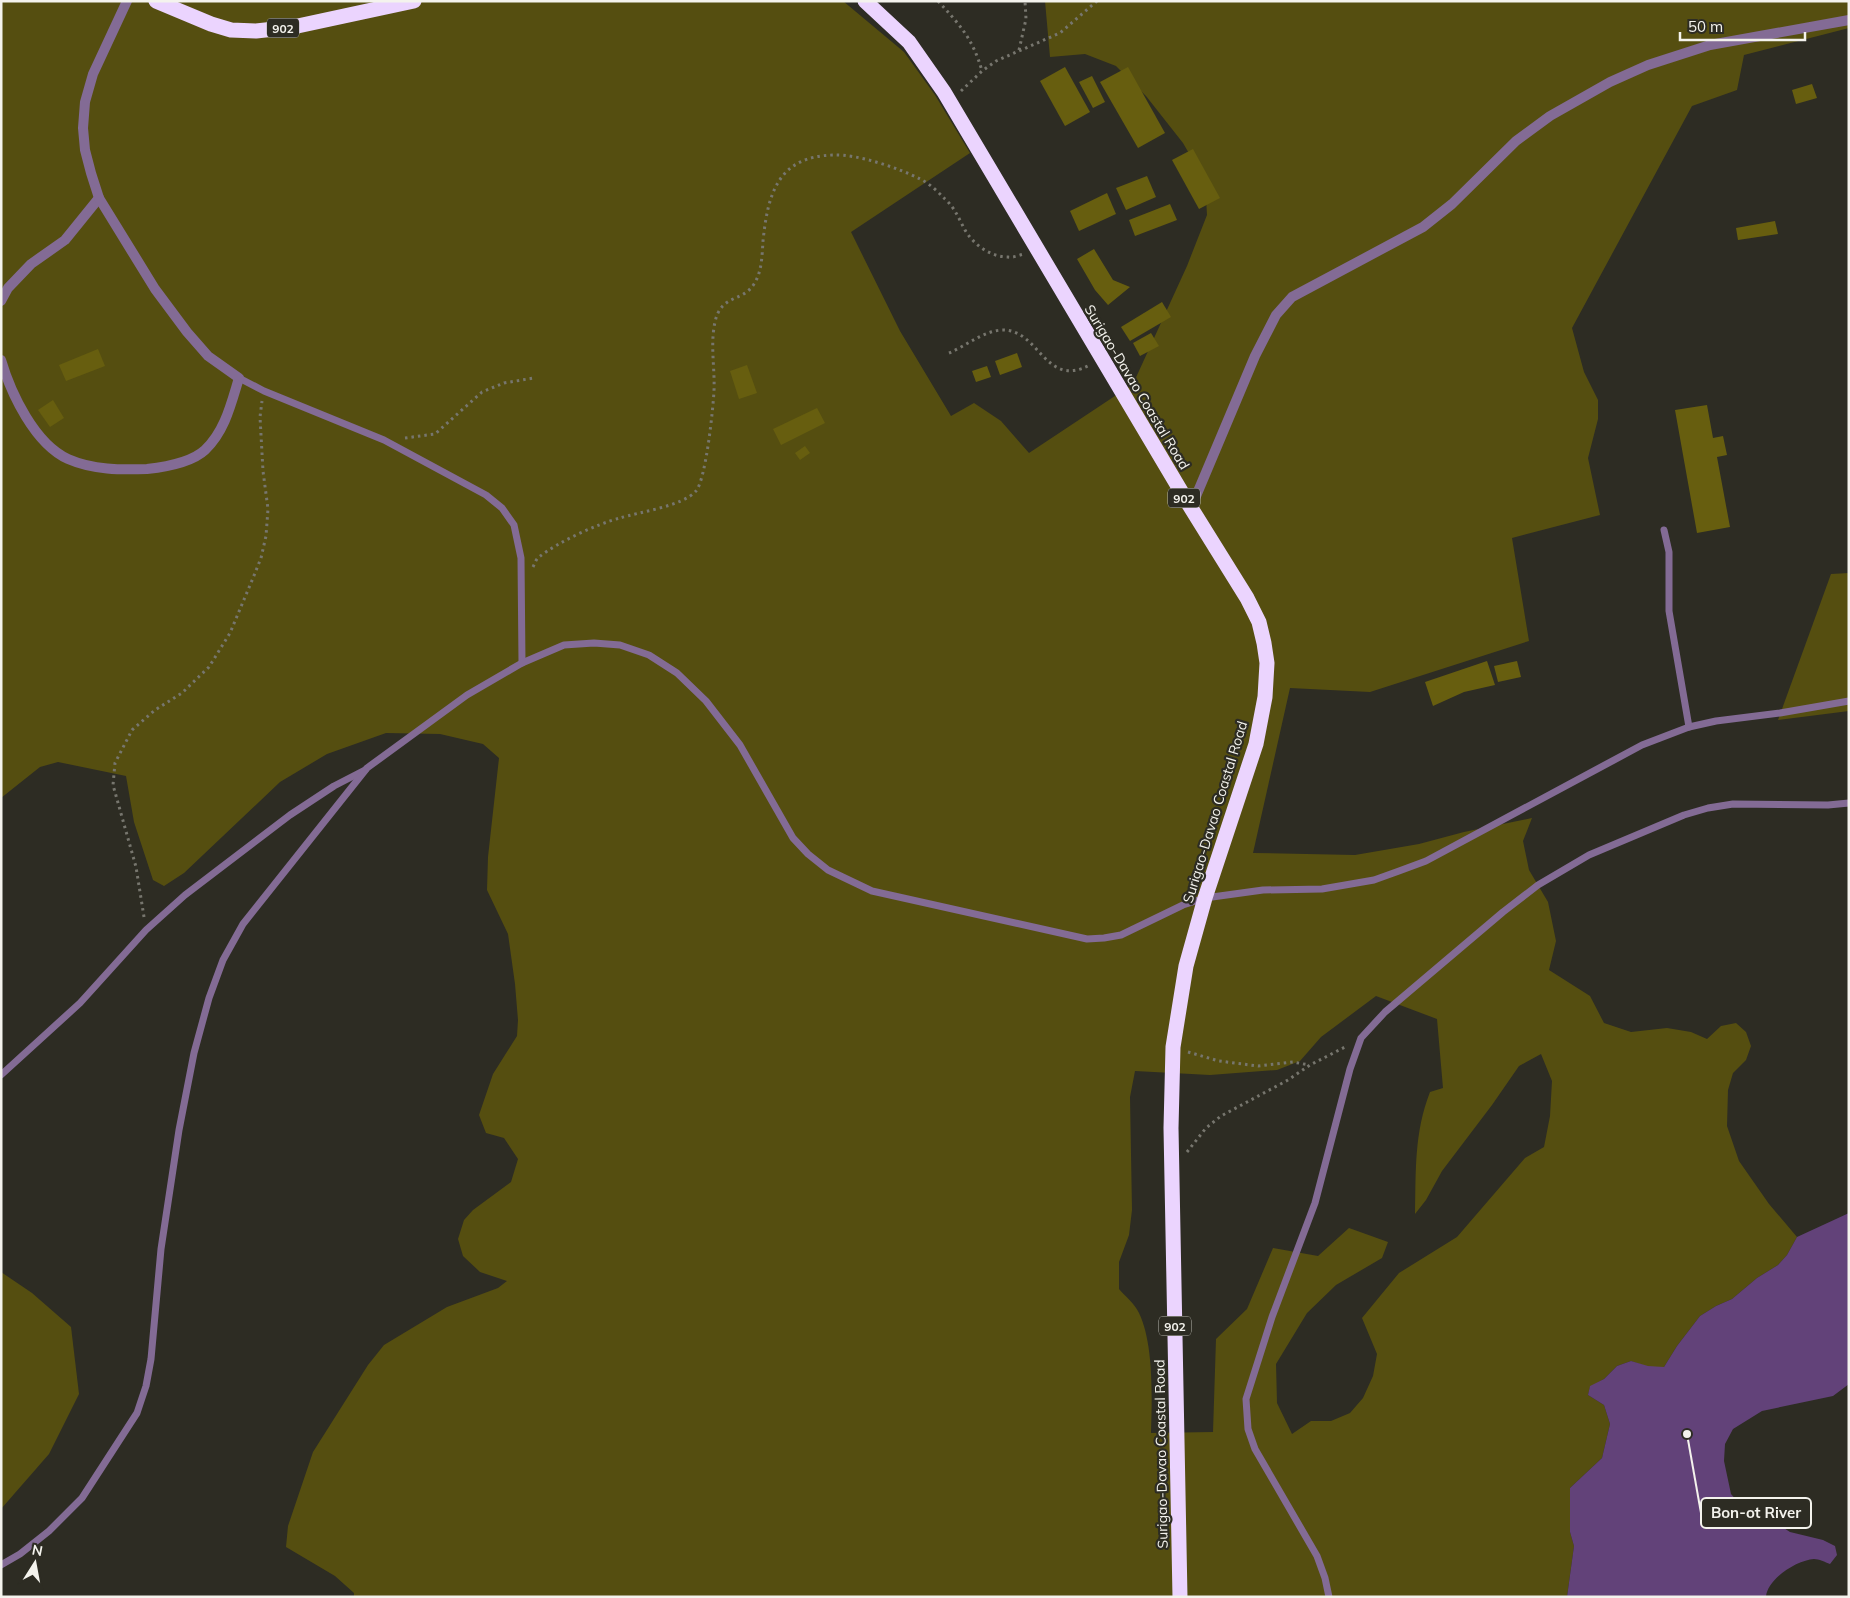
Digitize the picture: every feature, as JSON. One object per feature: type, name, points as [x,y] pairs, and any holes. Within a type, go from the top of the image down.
[{"type":"highway","name":"902","points":[[156,1],[225,28],[256,31],[293,27],[414,1]]},
{"type":"highway","name":"Surigao-Davao Coastal Road","points":[[865,1],[909,42],[947,98],[1101,360],[1190,508],[1226,563],[1259,622],[1267,663],[1265,698],[1256,744],[1205,898],[1186,966],[1173,1047],[1171,1128],[1180,1597]]},
{"type":"street","points":[[1,360],[5,374],[23,413],[47,444],[67,459],[108,469],[130,470],[153,468],[182,461],[204,451],[216,436],[225,420],[239,378],[208,356],[187,332],[155,289],[99,198],[85,150],[83,128],[86,102],[94,74],[127,1]]},
{"type":"street","points":[[1190,508],[1255,356],[1276,315],[1292,297],[1423,227],[1452,204],[1516,141],[1550,116],[1610,82],[1648,65],[1710,46],[1849,20]]},
{"type":"street","points":[[1,301],[8,288],[31,264],[65,240],[99,198]]},
{"type":"lane","points":[[239,378],[264,391],[384,440],[486,495],[502,508],[514,525],[521,558],[522,663]]},
{"type":"lane","points":[[1664,530],[1669,552],[1669,611],[1689,727]]},
{"type":"lane","points":[[1,1075],[80,1003],[146,930],[185,896],[290,815],[334,786],[367,768],[467,695],[522,663],[564,646],[594,643],[620,645],[649,655],[677,673],[706,701],[740,746],[793,838],[808,854],[828,870],[872,891],[1087,939],[1121,935],[1183,905],[1205,898],[1264,890],[1322,889],[1374,880],[1426,861],[1642,745],[1689,727],[1738,717],[1780,713],[1849,701]]},
{"type":"lane","points":[[1,1565],[49,1531],[82,1498],[137,1413],[146,1386],[151,1360],[161,1249],[179,1130],[194,1053],[209,998],[220,968],[243,924],[367,768]]},
{"type":"lane","points":[[1329,1597],[1326,1578],[1317,1556],[1255,1449],[1248,1429],[1246,1399],[1250,1381],[1272,1317],[1315,1203],[1350,1069],[1361,1038],[1385,1012],[1503,912],[1538,884],[1589,855],[1684,815],[1708,808],[1733,804],[1828,805],[1849,803]]},
{"type":"path","points":[[938,1],[964,31],[978,56],[982,72]]},
{"type":"path","points":[[1019,51],[1026,19],[1024,1]]},
{"type":"path","points":[[947,98],[965,90],[982,72],[996,61],[1060,33],[1097,1]]},
{"type":"path","points":[[521,587],[537,558],[558,546],[618,518],[660,508],[687,498],[696,491],[701,481],[704,467],[714,391],[713,347],[715,320],[720,309],[727,301],[753,286],[759,274],[771,194],[779,180],[788,170],[816,156],[836,154],[889,166],[921,179],[946,200],[957,213],[970,238],[982,248],[1008,258],[1038,252]]},
{"type":"path","points":[[949,353],[990,332],[1003,330],[1020,334],[1045,359],[1061,370],[1082,370],[1101,360]]},
{"type":"path","points":[[384,440],[435,434],[482,392],[504,383],[534,378]]},
{"type":"path","points":[[146,930],[136,867],[113,785],[115,763],[132,730],[154,710],[182,693],[209,667],[230,633],[256,571],[266,536],[268,509],[263,471],[260,417],[264,391]]},
{"type":"path","points":[[1173,1173],[1192,1145],[1206,1128],[1214,1122],[1288,1080],[1310,1065],[1361,1038]]},
{"type":"path","points":[[1173,1047],[1203,1058],[1219,1061],[1258,1066],[1293,1062],[1310,1065]]},
{"type":"shaded area","points":[[1,1],[843,1],[904,52],[935,95],[970,153],[851,232],[900,331],[951,416],[974,403],[1001,421],[1029,453],[1133,384],[1187,266],[1207,215],[1205,181],[1183,143],[1146,96],[1116,66],[1085,54],[1050,57],[1045,1],[1849,1],[1849,28],[1744,55],[1737,90],[1692,106],[1572,328],[1584,372],[1598,400],[1598,419],[1588,458],[1600,515],[1512,538],[1529,641],[1370,692],[1290,688],[1253,853],[1355,855],[1419,844],[1464,832],[1532,818],[1523,841],[1529,870],[1548,902],[1556,941],[1549,970],[1590,996],[1604,1023],[1631,1032],[1667,1028],[1691,1032],[1707,1039],[1721,1026],[1736,1023],[1746,1032],[1751,1046],[1746,1060],[1733,1073],[1728,1090],[1727,1126],[1739,1161],[1769,1204],[1797,1237],[1787,1255],[1778,1265],[1757,1278],[1732,1299],[1700,1316],[1664,1367],[1648,1367],[1631,1361],[1617,1366],[1604,1379],[1590,1387],[1588,1395],[1604,1405],[1610,1424],[1602,1458],[1570,1488],[1570,1532],[1574,1546],[1567,1597],[354,1597],[354,1593],[335,1576],[286,1547],[288,1526],[313,1452],[368,1365],[384,1345],[447,1307],[498,1288],[507,1281],[480,1272],[463,1256],[458,1239],[464,1220],[473,1210],[511,1182],[518,1159],[504,1138],[486,1133],[479,1115],[493,1074],[517,1036],[518,1020],[508,934],[487,890],[488,857],[499,758],[483,744],[440,734],[386,733],[327,754],[280,782],[184,873],[164,886],[153,880],[134,822],[126,776],[58,762],[40,767],[1,798]],"holes":[[[1376,996],[1437,1019],[1443,1088],[1430,1092],[1421,1122],[1416,1167],[1415,1214],[1426,1200],[1442,1171],[1519,1066],[1541,1054],[1552,1081],[1550,1116],[1544,1147],[1525,1158],[1457,1237],[1399,1273],[1362,1318],[1377,1354],[1373,1376],[1363,1398],[1350,1413],[1331,1421],[1311,1421],[1292,1434],[1277,1403],[1276,1364],[1307,1313],[1336,1285],[1382,1258],[1388,1242],[1349,1228],[1318,1256],[1273,1248],[1247,1309],[1216,1339],[1213,1432],[1151,1433],[1150,1356],[1144,1326],[1137,1310],[1119,1289],[1119,1262],[1129,1235],[1132,1210],[1130,1097],[1135,1071],[1210,1075],[1277,1070],[1300,1061],[1321,1037]]]},
{"type":"shaded area","points":[[1849,573],[1849,711],[1778,720],[1831,574]]},
{"type":"shaded area","points":[[1849,1213],[1849,1384],[1833,1396],[1762,1411],[1733,1429],[1725,1444],[1724,1461],[1731,1494],[1746,1511],[1768,1518],[1790,1532],[1823,1540],[1835,1546],[1837,1555],[1830,1564],[1814,1559],[1792,1567],[1777,1577],[1768,1590],[1766,1597],[1567,1597],[1574,1546],[1570,1532],[1570,1488],[1602,1458],[1610,1424],[1604,1405],[1588,1395],[1590,1386],[1604,1379],[1617,1366],[1631,1361],[1648,1366],[1664,1367],[1700,1316],[1732,1299],[1757,1278],[1778,1265],[1787,1255],[1797,1237]]},
{"type":"shaded area","points":[[1,1272],[32,1293],[71,1327],[79,1394],[49,1454],[1,1509]]},
{"type":"building","points":[[1065,67],[1090,112],[1065,126],[1040,81]]},
{"type":"building","points":[[1128,67],[1165,133],[1138,148],[1100,82]]},
{"type":"building","points":[[1092,76],[1105,102],[1093,108],[1079,82]]},
{"type":"building","points":[[1812,84],[1817,98],[1796,104],[1792,90]]},
{"type":"building","points":[[1193,149],[1220,198],[1199,209],[1172,160]]},
{"type":"building","points":[[1147,176],[1156,197],[1126,210],[1116,188]]},
{"type":"building","points":[[1107,193],[1116,214],[1079,231],[1070,211]]},
{"type":"building","points":[[1170,204],[1177,220],[1135,236],[1129,220]]},
{"type":"building","points":[[1775,221],[1778,234],[1738,240],[1736,228]]},
{"type":"building","points":[[1094,249],[1113,280],[1130,287],[1108,305],[1095,290],[1077,259]]},
{"type":"building","points":[[1162,302],[1171,317],[1130,341],[1121,327]]},
{"type":"building","points":[[1151,333],[1159,346],[1140,356],[1133,343]]},
{"type":"building","points":[[98,349],[105,366],[66,381],[59,365]]},
{"type":"building","points":[[1017,353],[1022,367],[1000,375],[995,361]]},
{"type":"building","points":[[747,365],[757,393],[739,399],[730,371]]},
{"type":"building","points":[[987,366],[991,377],[976,382],[972,371]]},
{"type":"building","points":[[53,400],[64,418],[50,427],[38,410]]},
{"type":"building","points":[[1707,405],[1713,438],[1723,436],[1727,455],[1717,457],[1730,527],[1697,533],[1675,410]]},
{"type":"building","points":[[817,408],[825,423],[781,445],[773,429]]},
{"type":"building","points":[[805,446],[810,453],[800,460],[795,453]]},
{"type":"building","points":[[1487,661],[1495,685],[1464,692],[1433,706],[1425,682]]},
{"type":"building","points":[[1517,661],[1521,677],[1498,682],[1494,666]]},
{"type":"place","name":"Bon-ot River","points":[[1687,1434]]}]
